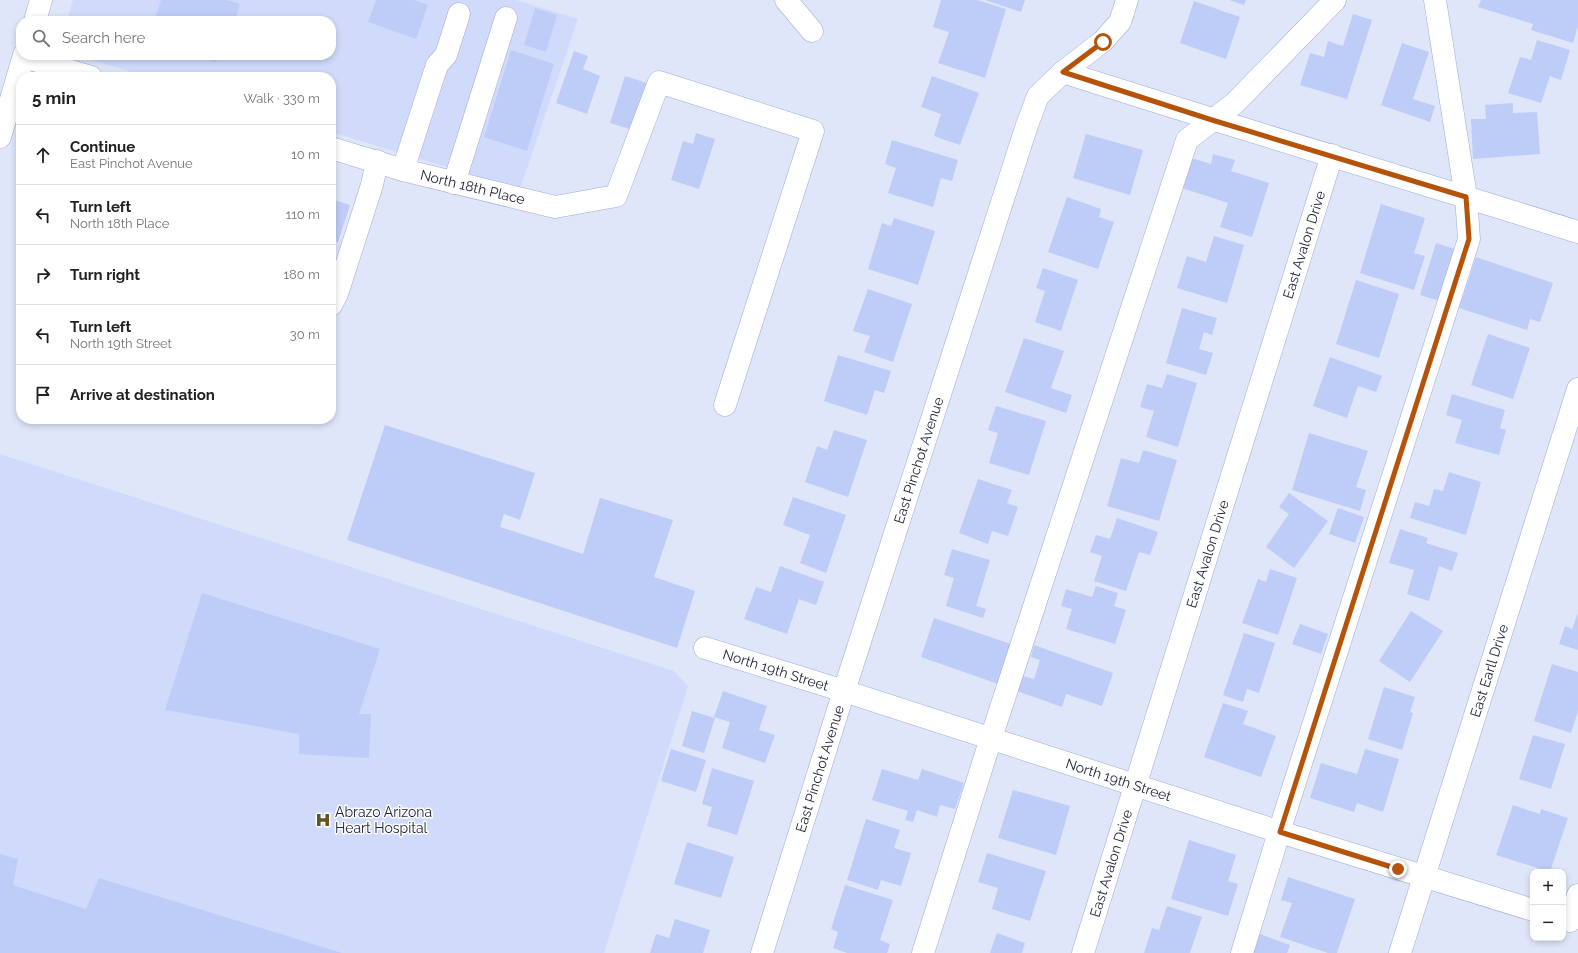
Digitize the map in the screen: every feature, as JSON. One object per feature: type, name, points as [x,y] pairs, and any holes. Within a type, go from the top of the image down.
[{"type":"street","points":[[36,16],[41,0]]},
{"type":"street","points":[[786,0],[812,31]]},
{"type":"street","name":"East Pinchot Avenue","points":[[762,953],[844,691],[1027,124],[1038,96],[1063,72],[1103,42],[1120,22],[1126,0]]},
{"type":"street","points":[[923,953],[991,738],[1186,140],[1235,103],[1335,0]]},
{"type":"street","points":[[1242,953],[1469,239],[1466,197],[1435,0]]},
{"type":"street","points":[[403,170],[437,65],[446,55],[459,14]]},
{"type":"street","points":[[454,183],[506,18]]},
{"type":"street","points":[[19,72],[23,60]]},
{"type":"street","points":[[37,60],[75,72]]},
{"type":"street","points":[[1063,72],[1212,120],[1332,155],[1578,232]]},
{"type":"street","name":"North 18th Place","points":[[336,150],[403,170],[555,207],[616,196],[659,82],[813,131],[725,404]]},
{"type":"street","points":[[0,137],[16,83]]},
{"type":"street","name":"East Avalon Drive","points":[[1083,953],[1332,155]]},
{"type":"street","points":[[336,296],[367,200],[377,162]]},
{"type":"street","name":"East Earll Drive","points":[[1400,953],[1578,389]]},
{"type":"street","name":"North 19th Street","points":[[705,648],[991,738],[1280,832],[1530,909]]},
{"type":"street","points":[[1570,921],[1578,895]]},
{"type":"shaded area","points":[[73,0],[516,0],[578,19],[520,189],[336,134],[336,72],[131,72],[92,60],[336,60],[336,16],[68,16]]},
{"type":"shaded area","name":"Abrazo Arizona Heart Hospital","points":[[0,454],[674,671],[688,686],[604,953],[0,953]]},
{"type":"building","points":[[161,0],[227,0],[240,4],[236,16],[156,16]]},
{"type":"building","points":[[376,0],[414,0],[428,5],[416,39],[368,22]]},
{"type":"building","points":[[941,0],[977,0],[1006,9],[985,78],[938,63],[949,32],[933,27]]},
{"type":"building","points":[[985,0],[1025,0],[1021,12]]},
{"type":"building","points":[[1229,0],[1246,0],[1244,5]]},
{"type":"building","points":[[1481,0],[1578,0],[1578,26],[1573,43],[1531,30],[1533,24],[1478,7]]},
{"type":"building","points":[[1194,1],[1240,17],[1226,59],[1180,43]]},
{"type":"building","points":[[535,8],[557,15],[546,52],[524,45]]},
{"type":"building","points":[[1353,14],[1372,20],[1347,99],[1300,85],[1310,53],[1324,57],[1328,41],[1343,46]]},
{"type":"building","points":[[1537,40],[1570,50],[1561,80],[1550,76],[1541,103],[1508,93],[1520,57],[1531,60]]},
{"type":"building","points":[[1402,43],[1429,52],[1413,99],[1435,106],[1430,122],[1381,105]]},
{"type":"building","points":[[511,50],[554,64],[527,151],[484,137]]},
{"type":"building","points":[[574,51],[588,56],[583,69],[600,76],[587,114],[556,103]]},
{"type":"building","points":[[625,76],[650,84],[636,131],[610,123]]},
{"type":"building","points":[[932,76],[979,93],[960,145],[934,136],[941,114],[921,107]]},
{"type":"building","points":[[1513,103],[1513,113],[1537,112],[1540,154],[1473,159],[1471,119],[1486,119],[1485,105]]},
{"type":"building","points":[[696,133],[715,139],[699,189],[671,180],[683,141],[693,144]]},
{"type":"building","points":[[1086,134],[1143,150],[1130,195],[1073,178]]},
{"type":"building","points":[[892,140],[958,160],[952,181],[941,178],[933,207],[888,193],[896,168],[885,164]]},
{"type":"building","points":[[1213,154],[1235,160],[1231,171],[1269,183],[1252,237],[1220,227],[1228,203],[1179,187],[1188,157],[1211,164]]},
{"type":"building","points":[[1067,197],[1101,209],[1099,217],[1114,222],[1098,269],[1048,252]]},
{"type":"building","points":[[336,201],[350,205],[338,242],[336,241]]},
{"type":"building","points":[[1381,204],[1425,218],[1414,253],[1425,256],[1414,290],[1360,273]]},
{"type":"building","points":[[894,218],[935,231],[918,285],[868,269],[882,223],[891,226]]},
{"type":"building","points":[[1214,236],[1244,245],[1227,303],[1177,288],[1187,256],[1206,262]]},
{"type":"building","points":[[1436,243],[1455,249],[1439,301],[1420,295]]},
{"type":"building","points":[[1476,257],[1553,283],[1540,322],[1530,319],[1527,330],[1459,308]]},
{"type":"building","points":[[1043,268],[1078,280],[1061,331],[1035,322],[1045,291],[1036,288]]},
{"type":"building","points":[[1356,280],[1399,294],[1379,358],[1336,344]]},
{"type":"building","points":[[868,289],[912,304],[893,362],[864,352],[870,336],[853,331]]},
{"type":"building","points":[[1182,308],[1217,318],[1212,335],[1204,332],[1199,349],[1213,353],[1206,375],[1166,363]]},
{"type":"building","points":[[1488,334],[1530,348],[1513,399],[1471,385]]},
{"type":"building","points":[[1024,338],[1064,351],[1051,388],[1072,395],[1066,413],[1005,392]]},
{"type":"building","points":[[838,355],[891,371],[884,393],[875,390],[867,415],[824,401]]},
{"type":"building","points":[[1330,357],[1382,376],[1376,392],[1358,386],[1347,418],[1313,406]]},
{"type":"building","points":[[1167,374],[1197,383],[1178,447],[1146,437],[1154,411],[1140,407],[1147,384],[1162,388]]},
{"type":"building","points":[[1452,394],[1505,410],[1500,428],[1506,430],[1499,455],[1455,443],[1462,420],[1446,415]]},
{"type":"building","points":[[996,406],[1046,421],[1029,475],[989,463],[998,433],[988,430]]},
{"type":"building","points":[[385,425],[535,473],[520,520],[504,514],[500,527],[583,554],[600,498],[673,520],[654,577],[695,591],[677,648],[347,540]]},
{"type":"building","points":[[834,430],[867,440],[848,497],[805,482],[817,446],[827,450]]},
{"type":"building","points":[[1309,433],[1368,451],[1356,487],[1366,490],[1360,511],[1292,490]]},
{"type":"building","points":[[1143,450],[1177,460],[1159,521],[1107,506],[1121,458],[1139,463]]},
{"type":"building","points":[[1449,472],[1481,482],[1466,535],[1410,518],[1415,502],[1429,506],[1434,489],[1443,491]]},
{"type":"building","points":[[978,479],[1012,490],[1007,503],[1018,507],[1008,536],[992,531],[988,544],[959,533]]},
{"type":"building","points":[[1289,493],[1328,521],[1294,568],[1266,547],[1289,514],[1279,507]]},
{"type":"building","points":[[793,497],[846,515],[826,573],[800,563],[810,535],[783,525]]},
{"type":"building","points":[[1338,508],[1364,517],[1355,543],[1329,534]]},
{"type":"building","points":[[1117,518],[1158,532],[1150,555],[1139,552],[1126,591],[1094,581],[1102,556],[1090,552],[1096,535],[1110,539]]},
{"type":"building","points":[[1400,529],[1428,538],[1426,543],[1458,553],[1452,571],[1439,566],[1429,601],[1407,594],[1414,570],[1389,563]]},
{"type":"building","points":[[952,549],[990,560],[976,606],[986,609],[983,618],[946,606],[954,578],[944,575]]},
{"type":"building","points":[[780,566],[824,582],[816,605],[799,599],[787,634],[744,619],[756,587],[771,592]]},
{"type":"building","points":[[1270,569],[1297,578],[1278,635],[1242,623],[1258,579],[1266,582]]},
{"type":"building","points":[[1096,586],[1118,593],[1114,606],[1126,610],[1115,644],[1066,629],[1072,609],[1061,606],[1066,589],[1092,597]]},
{"type":"building","points":[[202,593],[380,649],[359,714],[371,714],[369,758],[299,754],[299,734],[165,710]]},
{"type":"building","points":[[1411,611],[1443,631],[1410,682],[1379,661]]},
{"type":"building","points":[[1578,613],[1578,650],[1559,644],[1565,626],[1572,629]]},
{"type":"building","points":[[934,618],[1011,644],[998,684],[921,657]]},
{"type":"building","points":[[1300,624],[1328,634],[1321,654],[1292,644]]},
{"type":"building","points":[[1244,633],[1275,643],[1259,693],[1247,689],[1243,702],[1223,695]]},
{"type":"building","points":[[1034,645],[1113,673],[1102,706],[1066,694],[1062,707],[1017,691],[1023,676],[1034,679],[1040,660],[1031,657]]},
{"type":"building","points":[[1552,664],[1578,672],[1578,711],[1571,733],[1534,721]]},
{"type":"building","points":[[1384,687],[1415,697],[1410,712],[1413,713],[1402,750],[1368,739]]},
{"type":"building","points":[[723,691],[767,706],[759,730],[775,735],[765,763],[722,748],[730,722],[714,717]]},
{"type":"building","points":[[1223,703],[1248,711],[1243,724],[1276,736],[1261,777],[1204,757]]},
{"type":"building","points":[[692,711],[715,718],[704,753],[682,746]]},
{"type":"building","points":[[1533,735],[1565,744],[1551,789],[1519,779]]},
{"type":"building","points":[[671,749],[706,760],[696,792],[661,781]]},
{"type":"building","points":[[1365,749],[1399,759],[1383,812],[1357,803],[1354,812],[1310,798],[1321,763],[1357,774]]},
{"type":"building","points":[[712,768],[754,781],[737,835],[707,826],[712,807],[702,804]]},
{"type":"building","points":[[882,769],[918,780],[922,769],[964,783],[955,809],[940,805],[937,817],[917,810],[913,822],[905,820],[908,811],[872,800]]},
{"type":"building","points":[[1013,790],[1070,806],[1056,855],[998,838]]},
{"type":"building","points":[[1513,805],[1540,814],[1541,809],[1568,818],[1551,869],[1540,869],[1496,855]]},
{"type":"building","points":[[866,819],[900,830],[894,848],[911,853],[901,886],[881,880],[878,890],[847,880]]},
{"type":"building","points":[[1189,840],[1236,855],[1228,881],[1238,884],[1228,916],[1171,899]]},
{"type":"building","points":[[687,842],[734,857],[721,898],[674,884]]},
{"type":"building","points":[[987,853],[1046,871],[1030,921],[992,909],[998,888],[978,882]]},
{"type":"building","points":[[0,854],[18,859],[13,885],[86,909],[99,878],[342,953],[0,953]]},
{"type":"building","points":[[1288,877],[1355,899],[1337,953],[1328,953],[1280,937],[1292,903],[1281,900]]},
{"type":"building","points":[[845,885],[893,900],[880,940],[890,944],[887,953],[847,953],[833,948],[838,932],[831,929]]},
{"type":"building","points":[[1167,906],[1202,917],[1190,953],[1144,953],[1152,928],[1159,930]]},
{"type":"building","points":[[675,919],[710,930],[703,953],[650,953],[656,934],[669,938]]},
{"type":"building","points":[[997,933],[1025,943],[1022,953],[990,953]]},
{"type":"building","points":[[1260,934],[1290,945],[1287,953],[1253,953]]},
{"type":"place","name":"Abrazo Arizona Heart Hospital","points":[[323,820]]},
{"type":"route","points":[[1103,42],[1063,72],[1212,120],[1332,155],[1466,197],[1469,239],[1280,832],[1398,869]]}]
